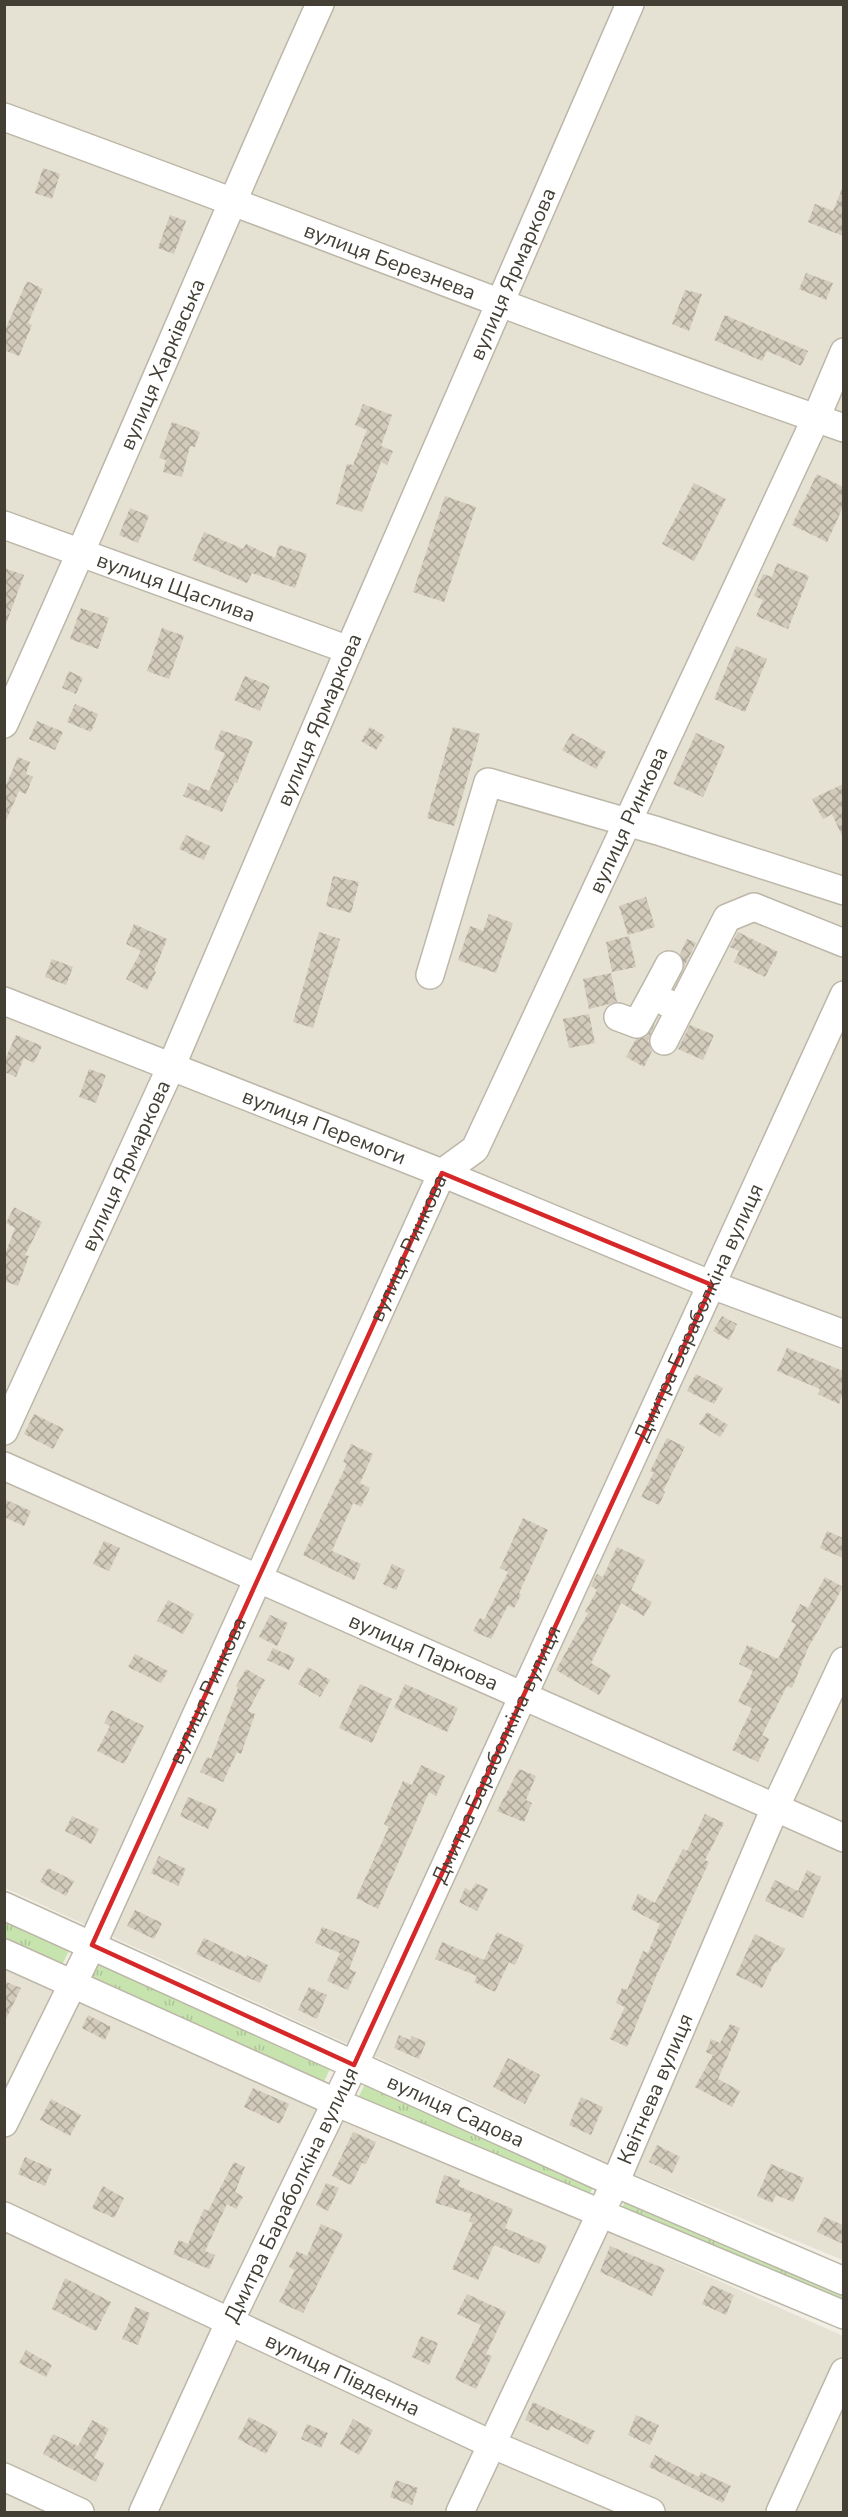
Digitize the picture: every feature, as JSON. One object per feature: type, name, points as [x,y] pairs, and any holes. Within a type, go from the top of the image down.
[{"type":"street","name":"вулиця Харківська","points":[[4,724],[81,554],[232,200],[320,4]]},
{"type":"street","name":"вулиця Ярмаркова","points":[[4,1431],[171,1067],[349,650],[630,4]]},
{"type":"street","name":"вулиця Березнева","points":[[4,117],[232,200],[499,304],[843,428]]},
{"type":"street","name":"вулиця Ринкова","points":[[4,2123],[92,1945],[442,1173],[476,1149],[816,418],[843,352]]},
{"type":"street","name":"вулиця Щаслива","points":[[4,525],[349,650]]},
{"type":"street","points":[[430,975],[488,782],[627,822],[843,891]]},
{"type":"street","points":[[664,1041],[727,918],[754,907],[843,943]]},
{"type":"street","points":[[618,1017],[637,1024],[669,965]]},
{"type":"street","points":[[653,995],[680,1010]]},
{"type":"street","name":"Дмитра Бараболкіна вулиця","points":[[143,2512],[230,2321],[354,2065],[843,995]]},
{"type":"street","name":"вулиця Перемоги","points":[[4,1001],[442,1173],[712,1285],[843,1334]]},
{"type":"street","name":"вулиця Паркова","points":[[4,1466],[843,1838]]},
{"type":"street","name":"Квітнева вулиця","points":[[460,2512],[601,2215],[775,1808],[843,1661]]},
{"type":"street","name":"вулиця Садова","points":[[4,1906],[615,2183],[843,2281]]},
{"type":"street","name":"вулиця Садова","points":[[4,1953],[335,2102],[843,2315]]},
{"type":"street","name":"вулиця Південна","points":[[4,2216],[491,2444],[651,2512]]},
{"type":"street","points":[[780,2512],[843,2372]]},
{"type":"street","points":[[4,2477],[80,2512]]},
{"type":"highlighted area","points":[[442,1173],[712,1285],[354,2065],[92,1945]]},
{"type":"shaded area","points":[[5,5],[843,5],[843,2260],[631,2173],[5,1888]]},
{"type":"shaded area","points":[[4,1964],[843,2336],[843,2512],[5,2512]]},
{"type":"green space","points":[[5,1919],[70,1949],[60,1969],[5,1944]]},
{"type":"green space","points":[[93,1959],[331,2067],[321,2088],[83,1980]]},
{"type":"green space","points":[[366,2082],[595,2182],[586,2203],[356,2102]]},
{"type":"green space","points":[[627,2196],[843,2289],[843,2311],[619,2215]]},
{"type":"building","points":[[43,168],[60,174],[52,199],[35,193]]},
{"type":"building","points":[[843,186],[843,236],[808,222],[815,204],[833,211]]},
{"type":"building","points":[[170,215],[186,221],[174,254],[158,248]]},
{"type":"building","points":[[806,273],[833,283],[826,300],[799,289]]},
{"type":"building","points":[[27,281],[43,289],[28,323],[32,325],[19,356],[4,350],[4,332]]},
{"type":"building","points":[[685,290],[702,294],[689,331],[672,324]]},
{"type":"building","points":[[725,315],[808,351],[801,366],[767,351],[762,361],[714,340]]},
{"type":"building","points":[[363,404],[392,415],[381,446],[393,451],[387,465],[381,462],[362,512],[336,504],[347,464],[353,465],[367,430],[355,425]]},
{"type":"building","points":[[172,422],[200,432],[195,447],[190,446],[182,477],[163,472],[166,460],[159,458]]},
{"type":"building","points":[[817,474],[843,487],[843,507],[827,542],[792,525]]},
{"type":"building","points":[[694,483],[726,499],[694,561],[662,544]]},
{"type":"building","points":[[445,496],[476,507],[444,602],[413,592]]},
{"type":"building","points":[[130,508],[149,516],[138,543],[119,535]]},
{"type":"building","points":[[204,532],[243,549],[246,544],[275,558],[279,545],[307,554],[295,588],[252,573],[247,583],[192,560]]},
{"type":"building","points":[[777,563],[809,576],[788,629],[756,616],[763,600],[754,596],[763,574],[772,577]]},
{"type":"building","points":[[4,568],[24,575],[6,624],[4,624]]},
{"type":"building","points":[[81,608],[109,618],[98,649],[70,639]]},
{"type":"building","points":[[162,628],[184,636],[169,679],[147,671]]},
{"type":"building","points":[[736,646],[767,659],[745,712],[714,699]]},
{"type":"building","points":[[69,671],[83,678],[76,694],[62,688]]},
{"type":"building","points":[[245,676],[270,686],[260,711],[234,700]]},
{"type":"building","points":[[75,704],[98,714],[91,732],[67,722]]},
{"type":"building","points":[[37,721],[63,732],[55,750],[29,739]]},
{"type":"building","points":[[370,727],[385,736],[376,750],[361,741]]},
{"type":"building","points":[[453,727],[480,734],[454,826],[427,818]]},
{"type":"building","points":[[221,730],[253,741],[237,783],[235,782],[222,812],[183,796],[189,783],[209,791],[225,753],[214,749]]},
{"type":"building","points":[[572,733],[606,752],[596,769],[562,750]]},
{"type":"building","points":[[696,733],[725,746],[703,797],[673,784]]},
{"type":"building","points":[[18,757],[30,762],[26,774],[33,777],[26,794],[19,791],[4,825],[4,790]]},
{"type":"building","points":[[843,784],[843,838],[832,814],[823,819],[812,799]]},
{"type":"building","points":[[186,835],[210,846],[204,860],[179,849]]},
{"type":"building","points":[[333,876],[359,882],[351,913],[326,906]]},
{"type":"building","points":[[646,897],[655,927],[628,935],[619,906]]},
{"type":"building","points":[[489,914],[513,923],[496,973],[458,960],[470,926],[483,931]]},
{"type":"building","points":[[134,924],[167,939],[154,971],[156,972],[147,990],[126,979],[141,951],[126,944]]},
{"type":"building","points":[[319,932],[340,939],[313,1028],[293,1022]]},
{"type":"building","points":[[738,932],[778,952],[765,977],[734,962],[739,951],[730,947]]},
{"type":"building","points":[[629,936],[636,967],[612,972],[606,942]]},
{"type":"building","points":[[687,939],[696,943],[684,967],[680,954]]},
{"type":"building","points":[[52,959],[73,967],[66,985],[45,977]]},
{"type":"building","points":[[611,973],[617,1002],[589,1009],[583,979]]},
{"type":"building","points":[[589,1014],[595,1043],[569,1048],[563,1019]]},
{"type":"building","points":[[655,1023],[648,1041],[652,1051],[644,1067],[626,1057],[636,1039],[646,1037]]},
{"type":"building","points":[[690,1025],[714,1035],[703,1060],[678,1049]]},
{"type":"building","points":[[16,1035],[42,1046],[34,1063],[24,1058],[16,1077],[4,1072],[4,1062]]},
{"type":"building","points":[[89,1069],[106,1075],[96,1103],[79,1097]]},
{"type":"building","points":[[14,1207],[42,1222],[25,1255],[29,1256],[18,1286],[4,1281],[4,1257],[15,1228],[6,1223]]},
{"type":"building","points":[[722,1316],[737,1324],[729,1340],[713,1331]]},
{"type":"building","points":[[787,1348],[843,1371],[843,1394],[839,1404],[818,1394],[820,1389],[777,1371]]},
{"type":"building","points":[[696,1374],[723,1388],[714,1404],[687,1391]]},
{"type":"building","points":[[707,1412],[728,1425],[720,1437],[699,1424]]},
{"type":"building","points":[[34,1414],[64,1429],[53,1449],[24,1434]]},
{"type":"building","points":[[667,1438],[685,1447],[663,1491],[665,1492],[659,1505],[641,1497],[654,1472],[650,1471]]},
{"type":"building","points":[[351,1444],[373,1454],[360,1483],[370,1488],[361,1507],[353,1503],[332,1551],[361,1564],[354,1580],[303,1555],[347,1464],[343,1462]]},
{"type":"building","points":[[4,1499],[31,1511],[24,1526],[4,1517]]},
{"type":"building","points":[[523,1518],[548,1530],[519,1593],[521,1595],[514,1608],[508,1605],[491,1639],[473,1631],[480,1618],[484,1620],[508,1572],[500,1568]]},
{"type":"building","points":[[827,1531],[843,1538],[843,1558],[820,1548]]},
{"type":"building","points":[[104,1541],[120,1548],[109,1571],[93,1564]]},
{"type":"building","points":[[617,1547],[645,1560],[631,1590],[652,1602],[644,1616],[621,1603],[591,1663],[611,1675],[599,1695],[556,1670],[588,1613],[585,1612],[597,1590],[591,1586],[592,1583],[597,1574],[603,1577]]},
{"type":"building","points":[[392,1564],[405,1570],[396,1590],[383,1584]]},
{"type":"building","points":[[825,1577],[843,1587],[808,1648],[792,1688],[787,1686],[762,1735],[769,1739],[758,1762],[732,1750],[752,1708],[738,1702],[753,1671],[739,1664],[747,1645],[778,1659],[796,1624],[791,1622],[800,1604],[808,1608]]},
{"type":"building","points":[[168,1600],[194,1614],[183,1634],[157,1621]]},
{"type":"building","points":[[270,1615],[288,1623],[277,1646],[259,1637]]},
{"type":"building","points":[[273,1648],[295,1658],[289,1670],[267,1660]]},
{"type":"building","points":[[135,1654],[168,1671],[161,1683],[128,1667]]},
{"type":"building","points":[[308,1667],[330,1680],[320,1697],[298,1684]]},
{"type":"building","points":[[246,1669],[265,1680],[248,1711],[255,1714],[241,1754],[237,1752],[223,1782],[200,1772],[207,1757],[211,1759],[238,1688],[236,1686]]},
{"type":"building","points":[[360,1684],[392,1699],[372,1743],[339,1728]]},
{"type":"building","points":[[405,1684],[458,1708],[447,1732],[394,1708]]},
{"type":"building","points":[[111,1710],[144,1726],[124,1764],[97,1751],[110,1726],[104,1723]]},
{"type":"building","points":[[421,1765],[445,1776],[436,1796],[429,1792],[378,1909],[356,1898],[389,1827],[384,1824],[403,1781],[412,1785]]},
{"type":"building","points":[[519,1769],[536,1776],[526,1800],[532,1803],[524,1822],[497,1811]]},
{"type":"building","points":[[188,1797],[217,1809],[208,1829],[180,1816]]},
{"type":"building","points":[[705,1814],[724,1823],[705,1860],[709,1862],[657,1974],[627,2047],[610,2039],[625,2007],[616,2003],[622,1988],[627,1990],[643,1951],[648,1953],[660,1924],[631,1909],[638,1894],[655,1903],[683,1849],[687,1851]]},
{"type":"building","points":[[72,1816],[99,1829],[91,1844],[65,1831]]},
{"type":"building","points":[[159,1856],[186,1869],[178,1886],[151,1873]]},
{"type":"building","points":[[48,1868],[74,1881],[66,1896],[40,1882]]},
{"type":"building","points":[[807,1870],[821,1877],[803,1918],[765,1901],[775,1880],[798,1891]]},
{"type":"building","points":[[476,1883],[488,1889],[477,1911],[459,1902],[465,1888],[471,1891]]},
{"type":"building","points":[[135,1910],[162,1923],[154,1939],[127,1926]]},
{"type":"building","points":[[322,1927],[360,1941],[349,1969],[356,1972],[348,1990],[327,1981],[340,1953],[315,1943]]},
{"type":"building","points":[[497,1932],[524,1945],[515,1965],[509,1962],[495,1992],[474,1982],[477,1976],[435,1959],[442,1942],[484,1960]]},
{"type":"building","points":[[755,1934],[785,1949],[777,1963],[775,1962],[762,1988],[736,1975]]},
{"type":"building","points":[[204,1938],[246,1958],[247,1955],[268,1965],[260,1983],[196,1954]]},
{"type":"building","points":[[4,1981],[21,1988],[4,2023]]},
{"type":"building","points":[[309,1987],[327,1995],[317,2019],[298,2010]]},
{"type":"building","points":[[88,2015],[111,2027],[105,2040],[82,2028]]},
{"type":"building","points":[[730,2024],[740,2028],[718,2079],[740,2091],[732,2107],[695,2087],[713,2055],[706,2052],[711,2039],[720,2043]]},
{"type":"building","points":[[399,2035],[410,2040],[412,2036],[426,2042],[419,2059],[394,2048]]},
{"type":"building","points":[[508,2058],[540,2075],[525,2104],[493,2087]]},
{"type":"building","points":[[253,2088],[289,2104],[280,2124],[244,2107]]},
{"type":"building","points":[[581,2097],[603,2107],[591,2135],[569,2125]]},
{"type":"building","points":[[51,2099],[81,2115],[70,2136],[40,2120]]},
{"type":"building","points":[[353,2132],[376,2142],[366,2164],[362,2163],[351,2185],[332,2176]]},
{"type":"building","points":[[657,2145],[680,2157],[672,2173],[649,2162]]},
{"type":"building","points":[[25,2157],[52,2169],[45,2186],[18,2174]]},
{"type":"building","points":[[234,2162],[245,2167],[235,2192],[243,2197],[236,2209],[227,2204],[205,2251],[215,2255],[209,2269],[173,2254],[179,2240],[188,2244],[204,2209],[208,2211]]},
{"type":"building","points":[[771,2164],[804,2178],[793,2202],[776,2195],[772,2203],[757,2196]]},
{"type":"building","points":[[444,2175],[460,2180],[458,2186],[513,2209],[505,2228],[547,2246],[539,2264],[494,2245],[478,2280],[452,2269],[473,2223],[469,2221],[472,2214],[435,2203]]},
{"type":"building","points":[[326,2183],[339,2188],[328,2211],[316,2205]]},
{"type":"building","points":[[103,2186],[124,2198],[114,2218],[92,2208]]},
{"type":"building","points":[[824,2217],[843,2225],[843,2244],[817,2232]]},
{"type":"building","points":[[321,2224],[343,2234],[303,2313],[279,2302],[295,2270],[289,2267],[297,2251],[307,2256]]},
{"type":"building","points":[[610,2246],[665,2269],[652,2296],[600,2272]]},
{"type":"building","points":[[65,2278],[111,2302],[96,2331],[52,2309]]},
{"type":"building","points":[[711,2285],[734,2295],[726,2315],[702,2304]]},
{"type":"building","points":[[467,2294],[506,2312],[486,2354],[492,2356],[476,2389],[455,2379],[481,2325],[457,2314]]},
{"type":"building","points":[[135,2307],[150,2313],[138,2345],[122,2339]]},
{"type":"building","points":[[421,2336],[438,2343],[429,2365],[412,2357]]},
{"type":"building","points":[[26,2350],[52,2365],[46,2377],[19,2363]]},
{"type":"building","points":[[533,2402],[595,2431],[588,2445],[551,2426],[549,2431],[525,2420]]},
{"type":"building","points":[[636,2415],[659,2425],[650,2445],[628,2435]]},
{"type":"building","points":[[249,2417],[278,2432],[266,2454],[238,2439]]},
{"type":"building","points":[[353,2419],[373,2430],[359,2455],[340,2444]]},
{"type":"building","points":[[92,2420],[109,2429],[94,2458],[104,2463],[96,2482],[43,2454],[53,2434],[78,2446]]},
{"type":"building","points":[[307,2424],[328,2433],[321,2448],[301,2439]]},
{"type":"building","points":[[655,2455],[699,2477],[701,2472],[731,2486],[723,2503],[649,2467]]},
{"type":"building","points":[[396,2480],[418,2488],[412,2505],[390,2497]]}]
